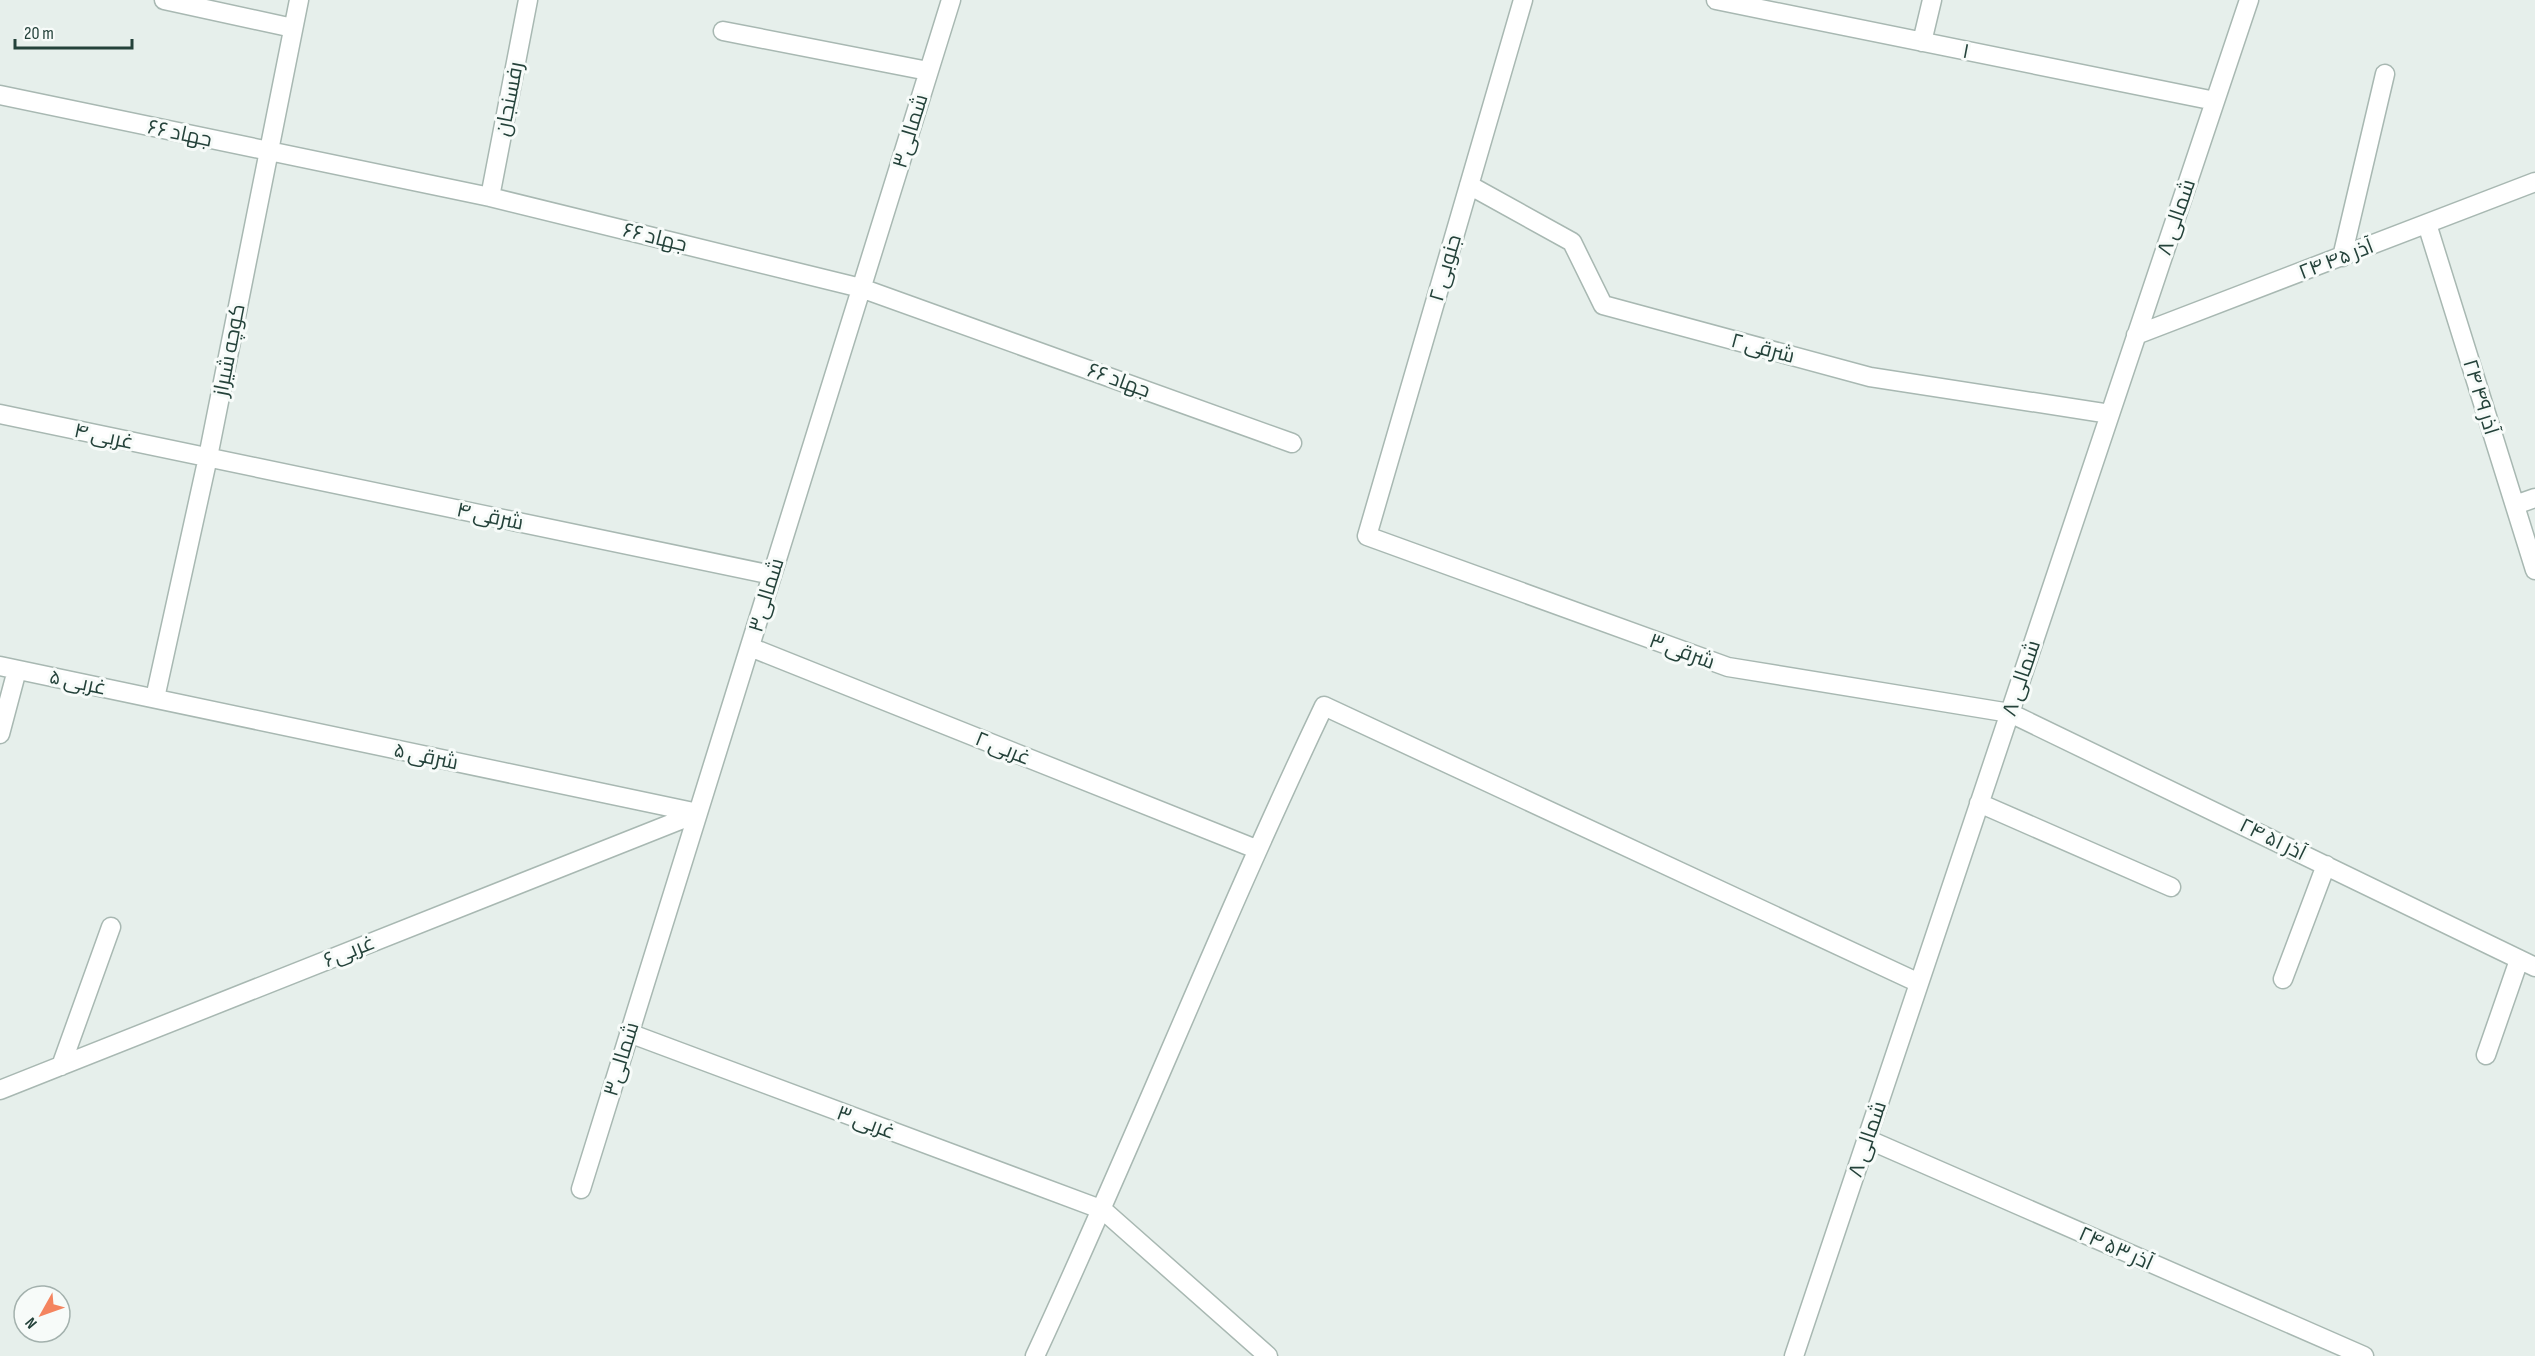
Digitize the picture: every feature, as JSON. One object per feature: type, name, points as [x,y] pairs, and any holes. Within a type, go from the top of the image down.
[{"type":"street","points":[[164,0],[293,28]]},
{"type":"street","name":"کوچه شیراز","points":[[155,698],[208,457],[267,151],[299,0]]},
{"type":"street","name":"رفسنجان","points":[[490,197],[528,0]]},
{"type":"street","name":"شمالی۳","points":[[581,1189],[951,0]]},
{"type":"street","name":"۲ جنوبی","points":[[1367,536],[1523,0]]},
{"type":"street","name":"۱","points":[[1716,0],[2215,101]]},
{"type":"street","points":[[1922,42],[1932,0]]},
{"type":"street","name":"شمالی ۸","points":[[1794,1356],[2249,0]]},
{"type":"street","points":[[723,31],[928,71]]},
{"type":"street","points":[[2342,257],[2385,74]]},
{"type":"street","name":"جهاد ۶۶","points":[[0,95],[490,197],[861,288],[1292,443]]},
{"type":"street","name":"۲۴ آذر ۴۵","points":[[2136,335],[2535,182]]},
{"type":"street","name":"۲ شرقی","points":[[1469,185],[1572,242],[1603,305],[1870,377],[2110,414]]},
{"type":"street","name":"۲۴ آذر ۴۹","points":[[2427,224],[2535,570]]},
{"type":"street","name":"غربی ۴","points":[[0,414],[208,457]]},
{"type":"street","name":"شرقی ۴","points":[[208,457],[772,575]]},
{"type":"street","points":[[2515,505],[2535,498]]},
{"type":"street","name":"۳ شرقی","points":[[1367,536],[1728,667],[2010,713]]},
{"type":"street","name":"غربی ۲","points":[[750,647],[1256,849]]},
{"type":"street","points":[[0,734],[9,668]]},
{"type":"street","name":"غربی ۵","points":[[9,668],[155,698]]},
{"type":"street","name":"شرقی ۵","points":[[155,698],[698,813]]},
{"type":"street","points":[[1035,1356],[1103,1210],[1256,849],[1324,706],[1919,983]]},
{"type":"street","name":"۲۴ آذر ۵۱","points":[[2010,713],[2527,964]]},
{"type":"street","points":[[1979,803],[2171,887]]},
{"type":"street","name":"غربی۶","points":[[0,1090],[698,813]]},
{"type":"street","points":[[2283,979],[2326,865]]},
{"type":"street","points":[[61,1066],[111,927]]},
{"type":"street","points":[[2486,1055],[2527,964]]},
{"type":"street","name":"غربی ۳","points":[[629,1033],[1103,1210]]},
{"type":"street","name":"۲۴ آذر ۵۳","points":[[1867,1139],[2364,1356]]},
{"type":"street","points":[[1103,1210],[1268,1356]]}]
